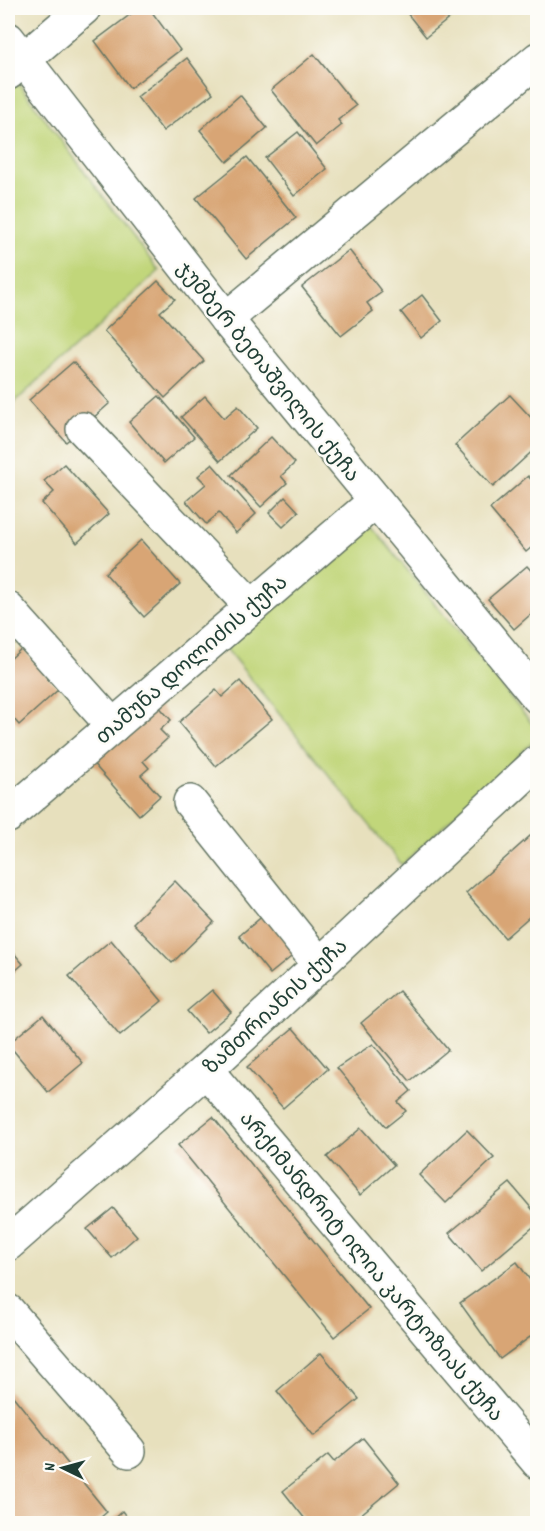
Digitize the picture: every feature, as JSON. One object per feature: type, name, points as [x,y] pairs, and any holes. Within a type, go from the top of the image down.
[{"type":"street","points":[[13,57],[84,8]]},
{"type":"street","name":"ჯუმბერ ბეთაშვილის ქუჩა","points":[[13,57],[374,502],[537,697]]},
{"type":"street","points":[[226,319],[537,59]]},
{"type":"street","points":[[83,429],[252,607]]},
{"type":"street","name":"თამუნა დოლიძის ქუჩა","points":[[8,816],[374,502]]},
{"type":"street","points":[[8,609],[112,726]]},
{"type":"street","name":"ზამთრიანის ქუჩა","points":[[8,1244],[206,1070],[537,762]]},
{"type":"street","points":[[190,802],[320,965]]},
{"type":"street","name":"არქიმანდრიტ ილია კარტოზიას ქუჩა","points":[[206,1070],[537,1462]]},
{"type":"street","points":[[8,1311],[129,1451]]},
{"type":"green space","points":[[16,80],[159,271],[8,408],[8,88]]},
{"type":"green space","points":[[370,524],[537,730],[537,738],[402,865],[224,646]]},
{"type":"building","points":[[139,8],[149,8],[180,50],[130,88],[95,41]]},
{"type":"building","points":[[403,8],[460,8],[461,9],[426,37]]},
{"type":"building","points":[[314,54],[356,106],[338,120],[342,125],[316,146],[271,90]]},
{"type":"building","points":[[187,58],[213,93],[163,131],[137,97]]},
{"type":"building","points":[[240,95],[267,128],[227,162],[200,130]]},
{"type":"building","points":[[298,132],[327,169],[294,196],[265,158]]},
{"type":"building","points":[[247,157],[296,218],[246,259],[196,198]]},
{"type":"building","points":[[349,250],[382,292],[367,303],[373,311],[341,336],[302,287]]},
{"type":"building","points":[[158,281],[175,299],[160,312],[204,361],[165,398],[104,331]]},
{"type":"building","points":[[422,295],[442,321],[421,338],[401,312]]},
{"type":"building","points":[[73,362],[110,403],[66,442],[29,400]]},
{"type":"building","points":[[510,395],[538,425],[538,446],[493,487],[455,445]]},
{"type":"building","points":[[159,396],[194,437],[164,463],[129,422]]},
{"type":"building","points":[[205,396],[224,418],[238,406],[257,428],[220,461],[181,417]]},
{"type":"building","points":[[271,437],[295,463],[281,476],[287,483],[261,507],[231,475]]},
{"type":"building","points":[[64,464],[109,514],[77,543],[42,503],[54,492],[44,481]]},
{"type":"building","points":[[212,464],[256,514],[236,533],[219,513],[206,524],[186,501],[206,484],[198,476]]},
{"type":"building","points":[[528,476],[538,487],[538,542],[526,552],[490,509]]},
{"type":"building","points":[[285,497],[299,512],[283,527],[269,513]]},
{"type":"building","points":[[141,540],[180,584],[144,617],[105,573]]},
{"type":"building","points":[[527,566],[538,578],[538,608],[514,629],[488,599]]},
{"type":"building","points":[[22,648],[59,689],[19,725],[8,712],[8,661]]},
{"type":"building","points":[[240,681],[272,719],[216,766],[179,722],[216,690],[222,697]]},
{"type":"building","points":[[155,702],[171,720],[160,730],[168,738],[143,761],[149,768],[141,775],[160,796],[139,815],[90,760]]},
{"type":"building","points":[[538,829],[538,909],[505,938],[466,893]]},
{"type":"building","points":[[175,881],[214,922],[172,963],[133,923]]},
{"type":"building","points":[[265,914],[296,953],[270,974],[239,936]]},
{"type":"building","points":[[111,940],[162,1001],[120,1036],[69,976]]},
{"type":"building","points":[[8,946],[23,964],[8,977]]},
{"type":"building","points":[[212,990],[231,1012],[206,1033],[187,1011]]},
{"type":"building","points":[[399,991],[448,1050],[410,1081],[361,1023]]},
{"type":"building","points":[[43,1015],[83,1063],[48,1092],[8,1044]]},
{"type":"building","points":[[293,1028],[328,1069],[283,1108],[247,1067]]},
{"type":"building","points":[[373,1044],[411,1091],[398,1102],[406,1111],[386,1127],[337,1068]]},
{"type":"building","points":[[213,1117],[369,1309],[334,1337],[178,1145]]},
{"type":"building","points":[[361,1128],[394,1165],[360,1195],[327,1157]]},
{"type":"building","points":[[467,1130],[494,1158],[446,1203],[419,1175]]},
{"type":"building","points":[[510,1183],[538,1216],[538,1223],[481,1271],[449,1233]]},
{"type":"building","points":[[113,1208],[137,1236],[112,1258],[87,1229]]},
{"type":"building","points":[[517,1262],[538,1291],[538,1331],[500,1359],[460,1303]]},
{"type":"building","points":[[321,1353],[359,1399],[314,1436],[277,1391]]},
{"type":"building","points":[[8,1390],[107,1512],[93,1524],[15,1524],[8,1515]]},
{"type":"building","points":[[363,1438],[399,1483],[349,1524],[309,1524],[283,1491],[328,1455],[334,1462]]},
{"type":"building","points":[[122,1511],[132,1524],[108,1524]]}]
